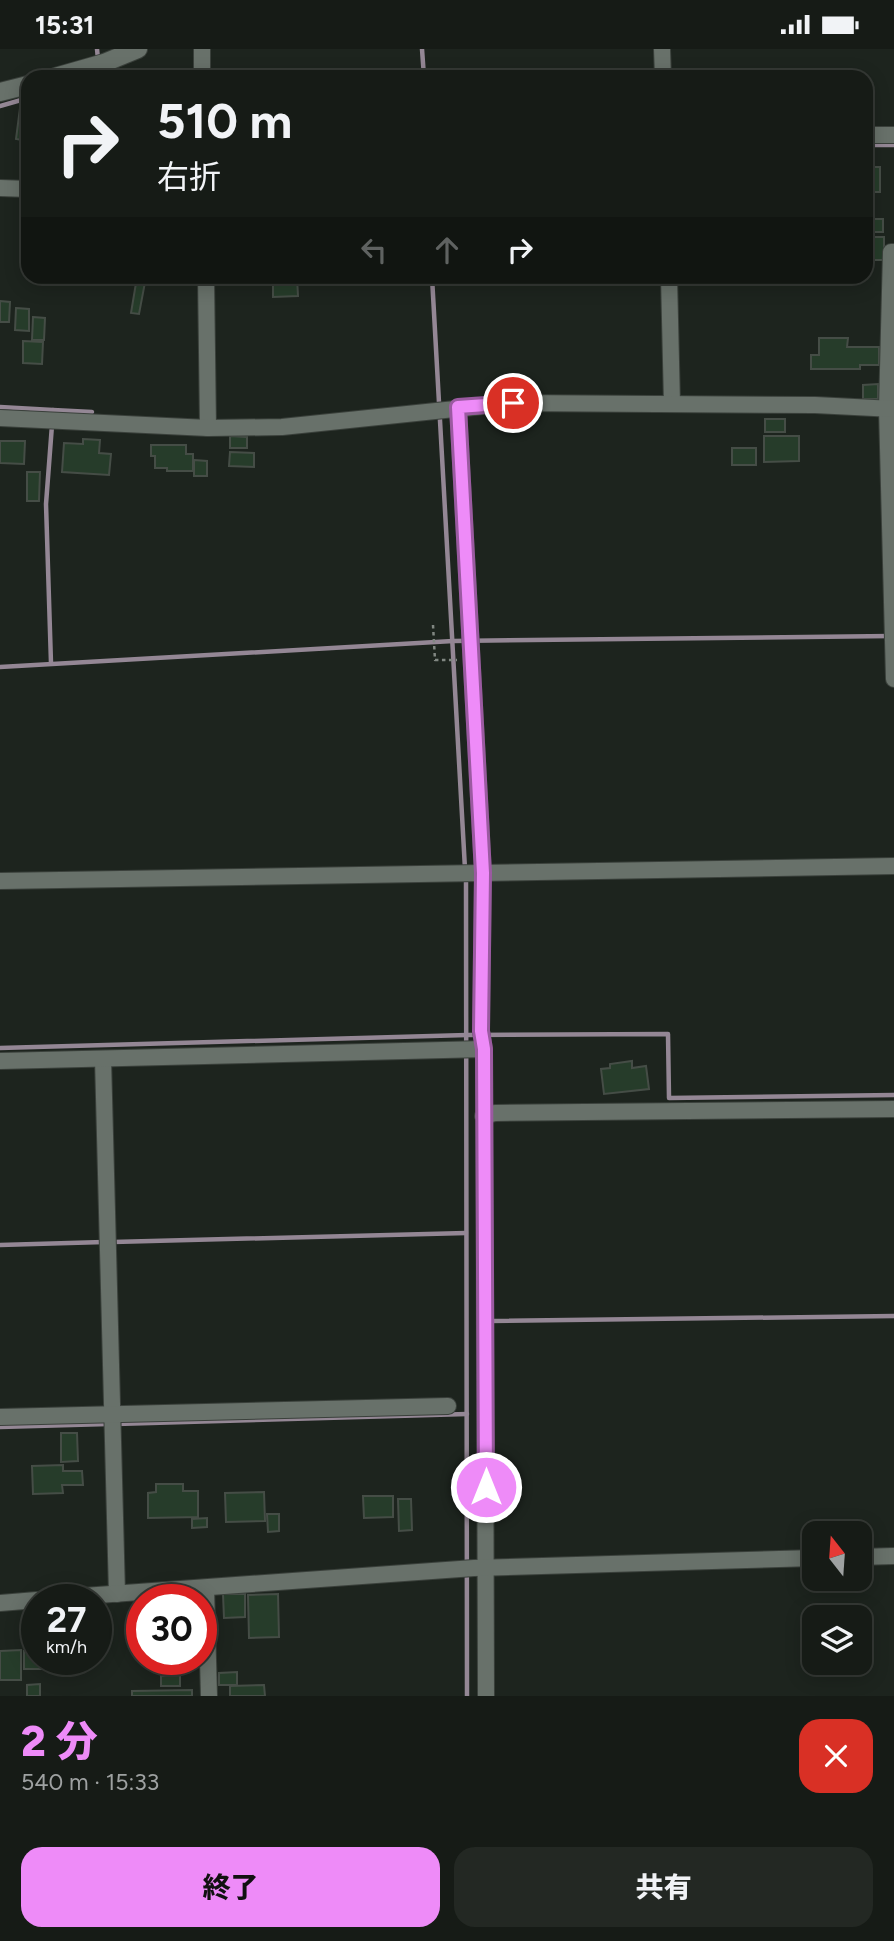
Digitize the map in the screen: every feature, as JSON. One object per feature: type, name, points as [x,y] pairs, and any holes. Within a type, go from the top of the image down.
[{"type":"main road","points":[[80,70],[138,49]]},
{"type":"main road","points":[[0,92],[21,87]]},
{"type":"street","points":[[202,49],[202,70]]},
{"type":"street","points":[[662,49],[663,70]]},
{"type":"street","points":[[873,135],[894,135]]},
{"type":"street","points":[[0,188],[21,189]]},
{"type":"street","points":[[894,252],[891,252],[894,679]]},
{"type":"street","points":[[206,284],[208,428]]},
{"type":"street","points":[[669,284],[672,404]]},
{"type":"street","points":[[0,418],[208,428],[282,427],[513,403],[815,405],[891,409]]},
{"type":"street","points":[[446,409],[469,640],[471,873],[476,1044],[483,1116],[485,1321],[474,1568],[486,1696]]},
{"type":"street","points":[[0,881],[894,866]]},
{"type":"street","points":[[0,1061],[476,1044]]},
{"type":"street","points":[[103,1059],[117,1594]]},
{"type":"street","points":[[483,1116],[495,1113],[602,1111],[894,1109]]},
{"type":"street","points":[[0,1417],[111,1421],[448,1406]]},
{"type":"street","points":[[872,1557],[894,1556]]},
{"type":"street","points":[[217,1587],[474,1568],[802,1558]]},
{"type":"street","points":[[112,1594],[126,1593]]},
{"type":"street","points":[[0,1602],[21,1601]]},
{"type":"street","points":[[208,1675],[209,1696]]},
{"type":"path","points":[[433,625],[435,660],[459,660]]},
{"type":"building","points":[[20,108],[21,108],[21,140],[16,139]]},
{"type":"building","points":[[873,167],[880,167],[880,192],[873,192]]},
{"type":"building","points":[[873,219],[883,219],[883,232],[873,232]]},
{"type":"building","points":[[873,237],[884,237],[884,260],[873,260]]},
{"type":"building","points":[[136,284],[145,284],[139,314],[131,313]]},
{"type":"building","points":[[273,284],[297,284],[298,296],[273,297]]},
{"type":"building","points":[[0,301],[10,302],[9,322],[0,322]]},
{"type":"building","points":[[16,308],[29,309],[29,331],[15,330]]},
{"type":"building","points":[[33,317],[45,318],[44,340],[32,340]]},
{"type":"building","points":[[819,338],[848,338],[847,347],[879,347],[879,365],[860,365],[860,369],[811,369],[811,355],[819,355]]},
{"type":"building","points":[[23,341],[43,342],[42,364],[23,363]]},
{"type":"building","points":[[878,384],[878,399],[863,399],[863,385]]},
{"type":"building","points":[[765,419],[785,419],[785,432],[765,432]]},
{"type":"building","points":[[230,436],[247,437],[247,448],[230,448]]},
{"type":"building","points":[[764,436],[799,436],[799,461],[764,462]]},
{"type":"building","points":[[83,439],[100,440],[99,453],[111,454],[109,475],[62,472],[64,443],[83,444]]},
{"type":"building","points":[[0,441],[25,441],[24,464],[0,463]]},
{"type":"building","points":[[151,445],[186,445],[186,454],[193,454],[193,471],[155,468]]},
{"type":"building","points":[[732,448],[756,448],[756,465],[732,465]]},
{"type":"building","points":[[230,452],[254,453],[254,467],[229,466]]},
{"type":"building","points":[[194,460],[207,461],[207,476],[194,476]]},
{"type":"building","points":[[27,472],[40,472],[39,501],[27,501]]},
{"type":"building","points":[[632,1061],[632,1068],[646,1066],[649,1089],[604,1094],[601,1069],[610,1068],[610,1064]]},
{"type":"building","points":[[61,1433],[77,1433],[78,1461],[61,1462]]},
{"type":"building","points":[[63,1465],[63,1471],[82,1471],[83,1485],[62,1485],[63,1493],[33,1494],[32,1466]]},
{"type":"building","points":[[156,1484],[183,1484],[183,1491],[198,1491],[198,1517],[148,1518],[148,1493],[156,1492]]},
{"type":"building","points":[[264,1492],[265,1521],[226,1522],[225,1493]]},
{"type":"building","points":[[363,1496],[393,1496],[393,1517],[364,1518]]},
{"type":"building","points":[[398,1499],[411,1499],[412,1530],[399,1531]]},
{"type":"building","points":[[267,1514],[279,1514],[279,1531],[268,1532]]},
{"type":"building","points":[[207,1518],[207,1527],[192,1528],[192,1519]]},
{"type":"building","points":[[223,1594],[245,1594],[245,1617],[224,1618]]},
{"type":"building","points":[[278,1594],[279,1637],[249,1638],[248,1595]]},
{"type":"building","points":[[21,1650],[21,1680],[0,1680],[0,1651]]},
{"type":"building","points":[[237,1672],[237,1685],[219,1685],[219,1673]]},
{"type":"building","points":[[180,1675],[180,1686],[161,1686],[161,1676]]},
{"type":"building","points":[[40,1684],[40,1696],[27,1696],[27,1685]]},
{"type":"building","points":[[264,1685],[265,1696],[230,1696],[230,1686]]},
{"type":"building","points":[[192,1690],[192,1696],[132,1696],[132,1691]]},
{"type":"waterway","points":[[97,49],[98,59]]},
{"type":"waterway","points":[[422,49],[424,70]]},
{"type":"waterway","points":[[0,106],[21,100]]},
{"type":"waterway","points":[[873,145],[894,145]]},
{"type":"waterway","points":[[432,284],[465,869]]},
{"type":"waterway","points":[[0,407],[53,410],[52,416]]},
{"type":"waterway","points":[[53,410],[92,412]]},
{"type":"waterway","points":[[51,663],[46,504],[52,425]]},
{"type":"waterway","points":[[0,667],[453,641],[891,636]]},
{"type":"waterway","points":[[466,878],[467,1696]]},
{"type":"waterway","points":[[0,1048],[467,1035],[668,1034],[669,1098],[894,1095]]},
{"type":"waterway","points":[[113,1242],[466,1233]]},
{"type":"waterway","points":[[0,1245],[104,1242]]},
{"type":"waterway","points":[[489,1321],[894,1316]]},
{"type":"waterway","points":[[116,1424],[467,1414]]},
{"type":"waterway","points":[[0,1427],[108,1424]]},
{"type":"route","points":[[486,1487],[484,1049],[481,1042],[483,873],[458,407],[513,403]]}]
